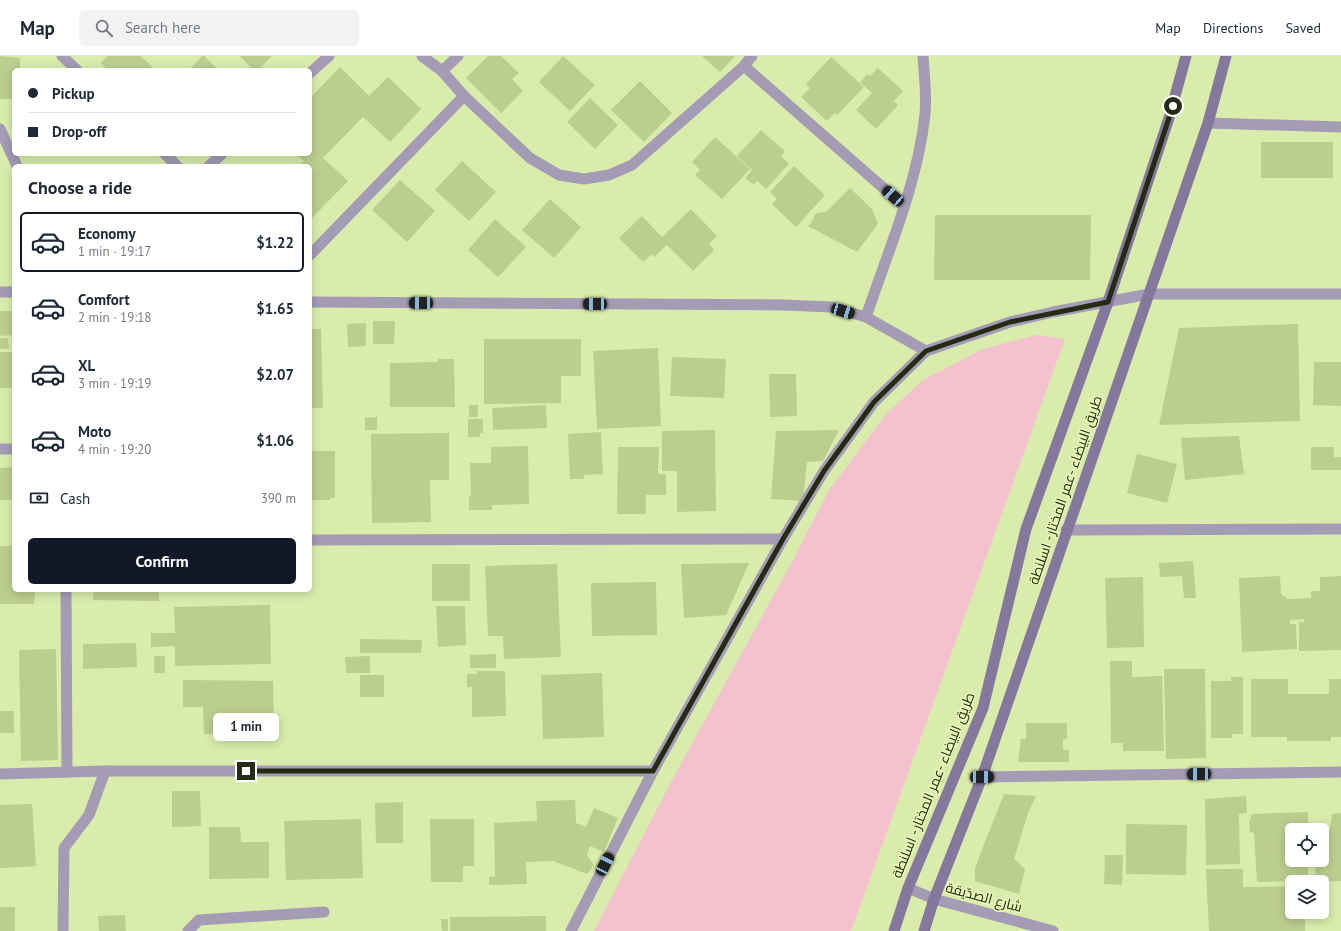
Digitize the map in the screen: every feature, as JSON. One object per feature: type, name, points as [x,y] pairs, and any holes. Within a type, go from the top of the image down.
[{"type":"main road","name":"طريق البيضاء -عمر المختار - اسلنطة","points":[[894,931],[908,888],[983,708],[1026,529],[1108,302],[1169,118],[1186,56]]},
{"type":"main road","name":"طريق البيضاء -عمر المختار - اسلنطة","points":[[924,931],[934,898],[982,777],[1066,530],[1149,294],[1208,123],[1226,56]]},
{"type":"street","points":[[62,56],[74,68]]},
{"type":"street","points":[[312,71],[329,56]]},
{"type":"street","points":[[422,56],[442,71],[464,96],[530,158],[559,175],[584,179],[609,175],[632,165],[744,66],[752,56]]},
{"type":"street","points":[[442,71],[458,56]]},
{"type":"street","points":[[866,317],[904,206],[918,156],[925,112],[923,56]]},
{"type":"street","points":[[744,66],[904,206]]},
{"type":"street","points":[[312,253],[464,96]]},
{"type":"street","points":[[1208,123],[1341,127]]},
{"type":"street","points":[[0,129],[12,155]]},
{"type":"street","points":[[167,156],[175,164]]},
{"type":"street","points":[[211,164],[220,156]]},
{"type":"street","points":[[0,292],[12,292]]},
{"type":"street","points":[[571,931],[653,771],[783,539],[824,471],[874,402],[926,351],[1010,322],[1149,294],[1341,294]]},
{"type":"street","points":[[312,302],[784,305],[831,307],[866,317],[926,351]]},
{"type":"street","points":[[0,449],[12,449]]},
{"type":"street","points":[[1066,530],[1341,529]]},
{"type":"street","points":[[312,540],[783,539]]},
{"type":"street","points":[[66,592],[67,772]]},
{"type":"street","points":[[0,774],[105,771],[653,771]]},
{"type":"street","points":[[63,931],[64,848],[89,815],[105,771]]},
{"type":"street","points":[[982,777],[1341,772]]},
{"type":"street","name":"شارع الصدّيقة","points":[[908,888],[934,898],[1053,931]]},
{"type":"street","points":[[188,931],[199,920],[324,912]]},
{"type":"shaded area","points":[[1036,335],[1065,339],[851,931],[594,931],[672,780],[793,560],[829,490],[886,414],[923,380],[983,349]]},
{"type":"building","points":[[0,56],[20,58],[20,68],[12,68],[12,99],[0,99]]},
{"type":"building","points":[[107,56],[141,56],[153,68],[106,68],[101,63]]},
{"type":"building","points":[[202,56],[204,56],[217,68],[191,68]]},
{"type":"building","points":[[240,56],[272,56],[260,68],[251,68]]},
{"type":"building","points":[[488,56],[501,56],[519,73],[512,79],[523,91],[501,113],[466,78]]},
{"type":"building","points":[[563,56],[595,85],[570,111],[539,82]]},
{"type":"building","points":[[702,56],[735,56],[720,72]]},
{"type":"building","points":[[831,57],[864,87],[837,115],[835,113],[827,121],[801,97],[810,88],[806,84]]},
{"type":"building","points":[[340,67],[369,96],[388,77],[421,109],[390,142],[363,117],[323,158],[348,181],[312,218],[312,164],[301,164],[304,161],[298,156],[312,156],[312,96]]},
{"type":"building","points":[[878,68],[903,91],[894,101],[898,105],[876,129],[856,110],[872,93],[860,82],[868,74],[870,76]]},
{"type":"building","points":[[640,81],[672,113],[644,142],[611,110]]},
{"type":"building","points":[[590,98],[618,125],[595,149],[567,122]]},
{"type":"building","points":[[761,130],[785,151],[781,156],[789,164],[766,189],[757,181],[754,185],[745,178],[752,170],[737,156]]},
{"type":"building","points":[[715,137],[750,169],[722,199],[695,175],[700,170],[692,162]]},
{"type":"building","points":[[1261,142],[1333,142],[1333,178],[1261,178]]},
{"type":"building","points":[[462,161],[496,192],[469,221],[435,190]]},
{"type":"building","points":[[794,166],[825,195],[796,227],[772,204],[777,199],[770,192]]},
{"type":"building","points":[[400,180],[435,211],[407,242],[372,210]]},
{"type":"building","points":[[850,188],[872,209],[878,224],[857,252],[808,226],[812,222],[815,214],[827,211]]},
{"type":"building","points":[[550,199],[581,227],[554,258],[522,230]]},
{"type":"building","points":[[691,209],[717,236],[709,244],[714,250],[693,271],[667,245],[654,257],[652,254],[643,262],[619,238],[642,216],[662,237]]},
{"type":"building","points":[[935,215],[1091,215],[1090,280],[934,280]]},
{"type":"building","points":[[495,219],[526,247],[498,277],[468,250]]},
{"type":"building","points":[[0,311],[12,311],[12,335],[0,336]]},
{"type":"building","points":[[373,321],[395,321],[394,344],[373,344]]},
{"type":"building","points":[[366,323],[366,346],[348,347],[347,324]]},
{"type":"building","points":[[1298,324],[1300,421],[1159,425],[1179,328]]},
{"type":"building","points":[[312,329],[321,329],[323,408],[312,408]]},
{"type":"building","points":[[0,338],[8,338],[9,349],[0,349]]},
{"type":"building","points":[[484,339],[581,339],[581,376],[561,376],[561,403],[484,404]]},
{"type":"building","points":[[658,348],[661,426],[597,429],[593,351]]},
{"type":"building","points":[[0,352],[12,352],[12,388],[0,388]]},
{"type":"building","points":[[672,357],[726,359],[724,398],[670,396]]},
{"type":"building","points":[[438,359],[454,359],[455,407],[390,407],[390,363],[438,362]]},
{"type":"building","points":[[1314,362],[1341,362],[1341,406],[1313,405]]},
{"type":"building","points":[[769,374],[796,374],[797,416],[770,417]]},
{"type":"building","points":[[469,405],[478,405],[478,417],[469,417]]},
{"type":"building","points":[[546,405],[547,428],[493,430],[492,408]]},
{"type":"building","points":[[377,417],[377,430],[365,430],[365,418]]},
{"type":"building","points":[[468,419],[483,419],[483,433],[480,433],[480,437],[468,437]]},
{"type":"building","points":[[715,430],[716,511],[677,512],[677,471],[662,471],[662,431]]},
{"type":"building","points":[[839,430],[823,461],[807,462],[803,501],[771,499],[776,431]]},
{"type":"building","points":[[601,432],[603,474],[584,475],[584,479],[570,479],[568,434]]},
{"type":"building","points":[[449,433],[449,480],[430,480],[431,522],[372,523],[371,434]]},
{"type":"building","points":[[1239,436],[1244,474],[1185,480],[1181,438]]},
{"type":"building","points":[[528,446],[529,504],[492,505],[492,510],[469,510],[469,496],[471,496],[470,463],[491,463],[491,447]]},
{"type":"building","points":[[618,447],[659,447],[658,474],[666,474],[666,495],[646,495],[646,514],[617,514]]},
{"type":"building","points":[[1311,447],[1334,447],[1334,457],[1341,457],[1341,470],[1311,470]]},
{"type":"building","points":[[312,451],[335,451],[335,498],[330,498],[330,500],[312,500]]},
{"type":"building","points":[[1137,454],[1177,464],[1167,503],[1127,493]]},
{"type":"building","points":[[12,467],[12,500],[0,500],[0,468]]},
{"type":"building","points":[[0,546],[12,546],[12,592],[35,592],[34,604],[0,604]]},
{"type":"building","points":[[1193,561],[1196,598],[1184,598],[1182,576],[1160,577],[1159,563]]},
{"type":"building","points":[[749,563],[726,615],[684,618],[681,564]]},
{"type":"building","points":[[432,564],[470,564],[470,601],[432,601]]},
{"type":"building","points":[[557,564],[561,657],[504,659],[503,636],[488,636],[485,566]]},
{"type":"building","points":[[1280,576],[1281,594],[1288,599],[1311,598],[1311,591],[1320,591],[1320,577],[1341,576],[1341,650],[1299,651],[1299,622],[1304,622],[1304,619],[1290,620],[1290,624],[1296,624],[1297,649],[1242,652],[1239,578]]},
{"type":"building","points":[[1143,577],[1144,647],[1107,648],[1105,578]]},
{"type":"building","points":[[656,582],[657,635],[592,636],[591,583]]},
{"type":"building","points":[[94,592],[159,592],[159,601],[93,600]]},
{"type":"building","points":[[270,605],[271,664],[175,666],[175,646],[151,647],[151,633],[175,633],[174,607]]},
{"type":"building","points":[[436,606],[465,606],[466,645],[438,647]]},
{"type":"building","points":[[360,639],[422,640],[421,653],[360,653]]},
{"type":"building","points":[[136,643],[137,667],[83,669],[83,644]]},
{"type":"building","points":[[56,649],[58,760],[21,761],[19,650]]},
{"type":"building","points":[[496,654],[496,668],[470,668],[470,655]]},
{"type":"building","points":[[154,656],[165,656],[165,673],[154,673]]},
{"type":"building","points":[[370,656],[370,673],[346,673],[345,657]]},
{"type":"building","points":[[1110,661],[1132,661],[1132,677],[1162,676],[1164,751],[1123,751],[1123,743],[1111,743]]},
{"type":"building","points":[[1164,669],[1205,669],[1206,758],[1166,759]]},
{"type":"building","points":[[477,671],[505,671],[506,716],[472,717],[472,687],[467,687],[467,674],[477,674]]},
{"type":"building","points":[[602,673],[604,737],[543,739],[541,675]]},
{"type":"building","points":[[360,675],[384,675],[384,697],[360,697]]},
{"type":"building","points":[[1231,677],[1243,677],[1243,734],[1232,734],[1232,738],[1211,738],[1211,681],[1231,681]]},
{"type":"building","points":[[1251,679],[1288,679],[1288,694],[1329,694],[1329,679],[1341,679],[1341,737],[1331,737],[1331,741],[1287,741],[1287,737],[1251,737]]},
{"type":"building","points":[[183,680],[273,681],[274,733],[204,734],[203,707],[183,707]]},
{"type":"building","points":[[0,711],[14,711],[14,733],[0,733]]},
{"type":"building","points":[[1026,723],[1067,723],[1067,739],[1063,739],[1063,750],[1069,750],[1069,762],[1018,762],[1021,739],[1026,739]]},
{"type":"building","points":[[172,791],[200,791],[201,826],[172,827]]},
{"type":"building","points":[[1004,794],[1036,796],[1028,813],[1014,859],[1025,869],[1019,894],[975,881],[975,869]]},
{"type":"building","points":[[1246,796],[1247,813],[1239,814],[1240,864],[1206,865],[1205,799]]},
{"type":"building","points":[[575,800],[576,823],[586,827],[594,808],[618,818],[604,852],[590,846],[587,855],[594,865],[587,874],[553,861],[526,862],[527,884],[489,885],[489,877],[495,876],[494,823],[537,821],[536,801]]},
{"type":"building","points":[[403,802],[403,843],[376,843],[375,803]]},
{"type":"building","points":[[32,804],[36,866],[0,868],[0,805]]},
{"type":"building","points":[[1308,812],[1308,823],[1285,823],[1285,867],[1308,867],[1308,875],[1285,875],[1285,881],[1257,882],[1254,833],[1250,832],[1249,821],[1252,814]]},
{"type":"building","points":[[1341,813],[1341,881],[1329,881],[1329,875],[1316,875],[1315,867],[1329,867],[1329,829],[1332,814]]},
{"type":"building","points":[[361,819],[363,878],[286,880],[284,821]]},
{"type":"building","points":[[430,819],[474,819],[474,866],[463,866],[463,882],[431,882]]},
{"type":"building","points":[[1126,824],[1187,825],[1186,875],[1126,874]]},
{"type":"building","points":[[209,827],[240,827],[241,842],[269,842],[269,878],[209,879]]},
{"type":"building","points":[[1105,855],[1123,855],[1122,885],[1104,884]]},
{"type":"building","points":[[1206,869],[1243,869],[1243,887],[1285,886],[1285,919],[1305,919],[1305,931],[1209,931]]},
{"type":"building","points":[[0,907],[15,907],[15,931],[0,931]]},
{"type":"building","points":[[125,915],[126,931],[99,931],[98,916]]},
{"type":"building","points":[[546,916],[546,931],[450,931],[450,917]]},
{"type":"building","points":[[441,919],[448,919],[448,931],[442,931]]},
{"type":"route","points":[[246,771],[653,771],[783,539],[824,471],[874,402],[926,351],[1010,322],[1108,302],[1173,106]]}]
